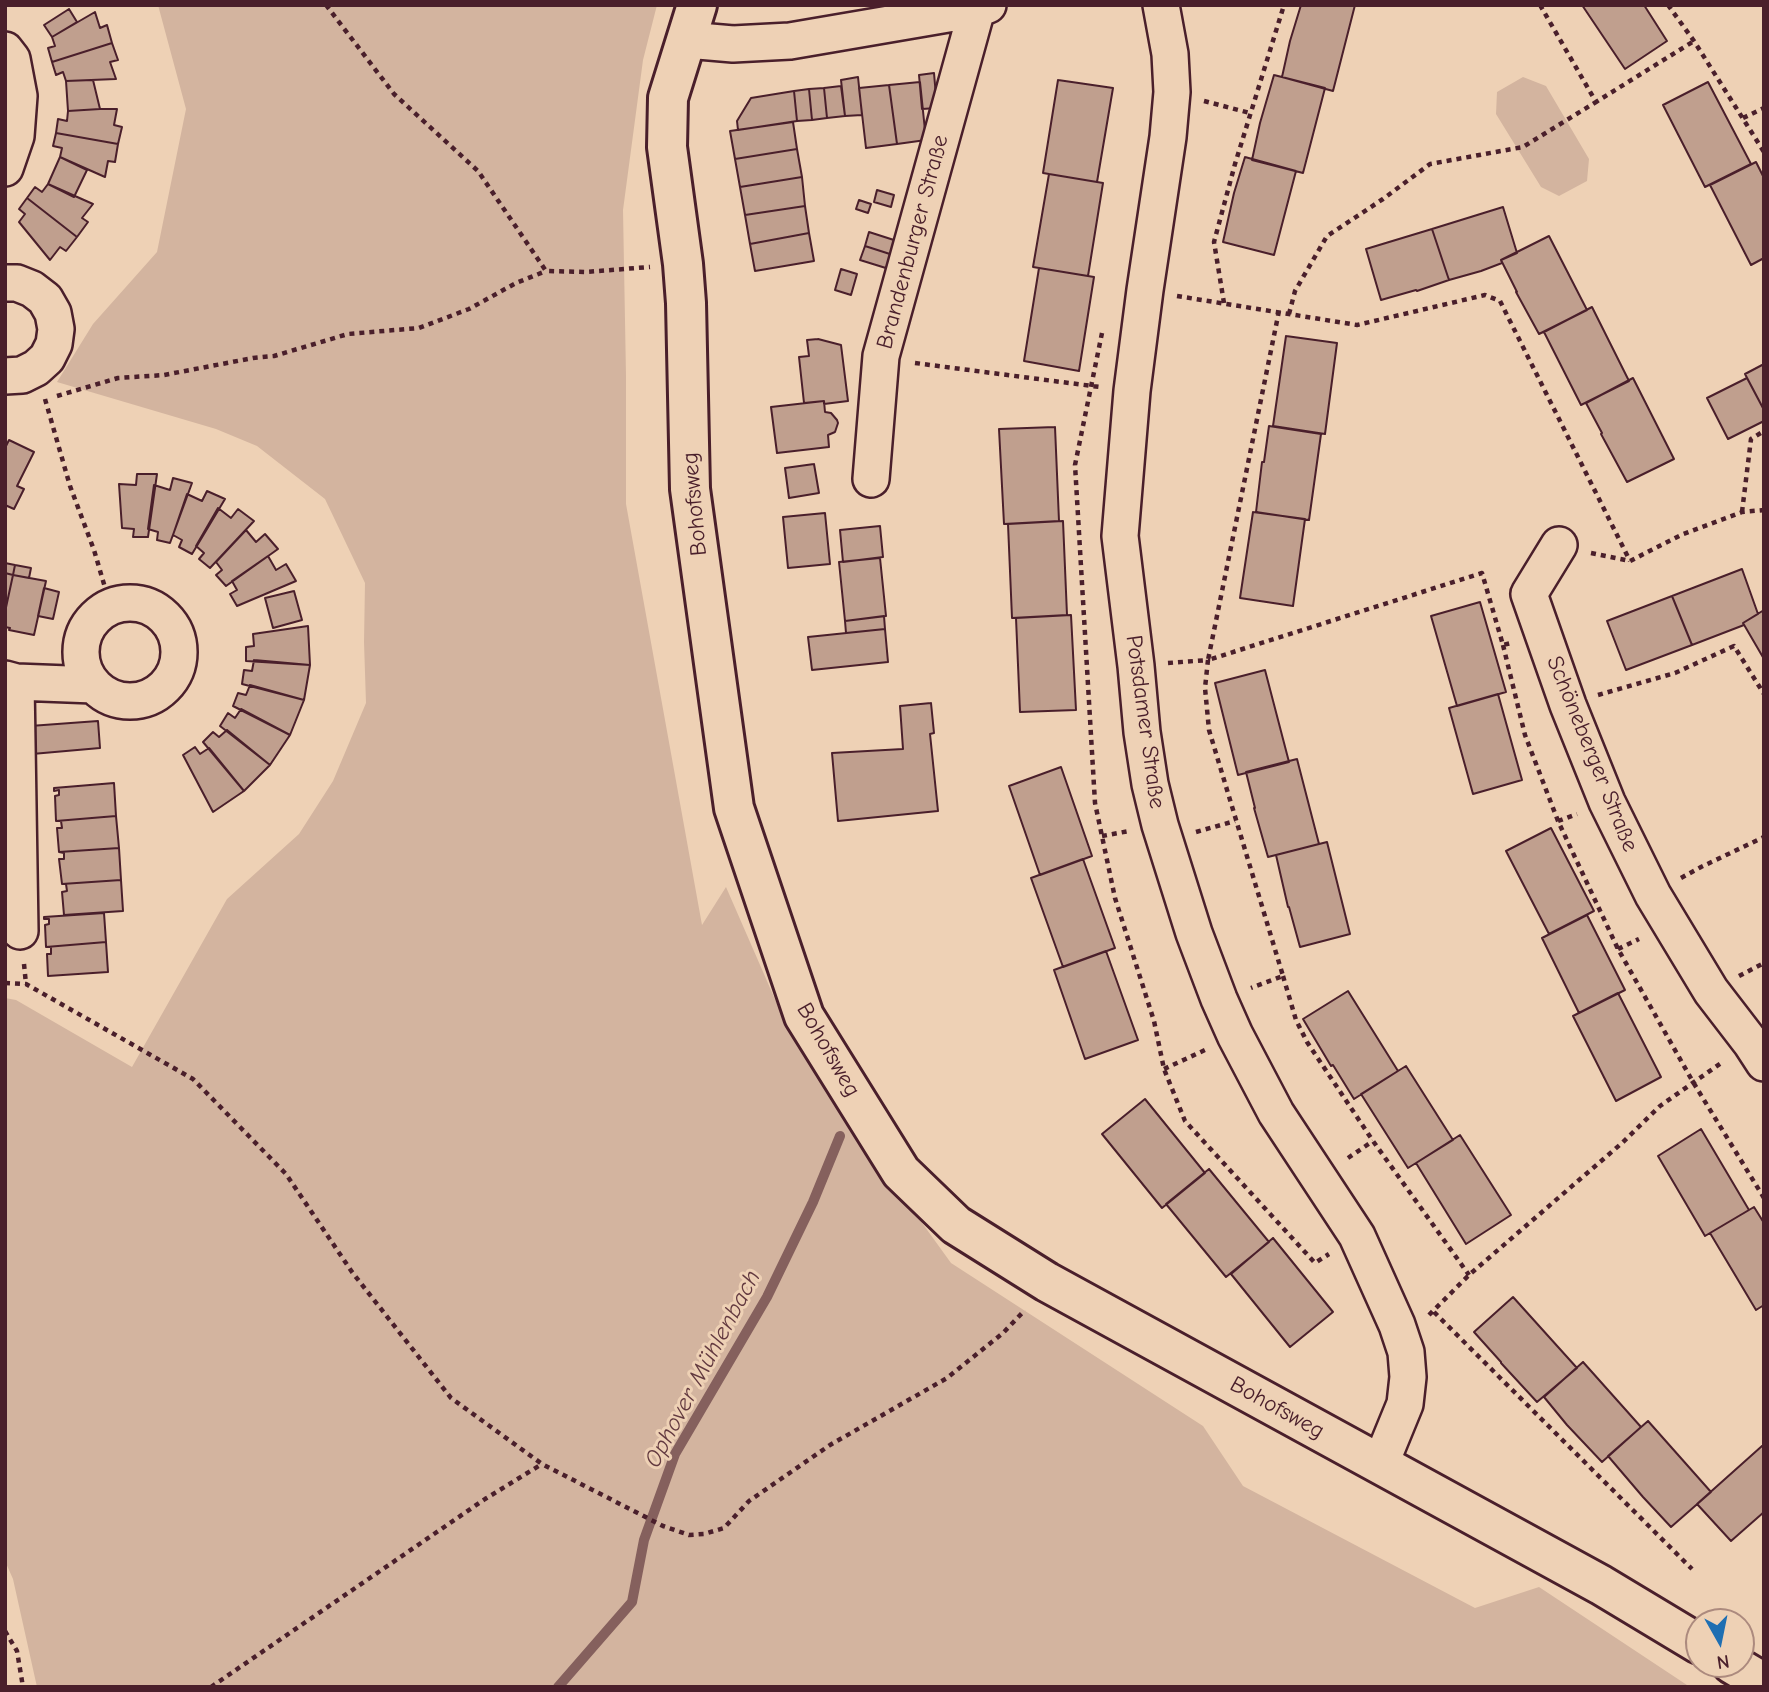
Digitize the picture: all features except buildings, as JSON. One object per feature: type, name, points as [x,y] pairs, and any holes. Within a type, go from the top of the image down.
[{"type":"street","name":"Potsdamer Straße","points":[[1161,5],[1170,54],[1172,92],[1132,391],[1120,536],[1142,732],[1150,784],[1165,841],[1194,933],[1219,999],[1276,1113],[1357,1236],[1397,1325],[1406,1352],[1408,1377],[1405,1404],[1380,1465]]},
{"type":"street","name":"Brandenburger Straße","points":[[692,22],[733,44],[790,41],[982,7],[881,356],[871,479]]},
{"type":"street","name":"Bohofsweg","points":[[692,22],[668,99],[667,147],[686,303],[690,489],[734,808],[804,1016],[901,1172],[956,1224],[1047,1282],[1601,1585],[1685,1636]]},
{"type":"street","points":[[5,50],[12,59],[19,96],[16,136],[5,168]]},
{"type":"street","points":[[5,283],[18,283],[33,289],[45,299],[53,313],[56,329],[54,344],[29,381]]},
{"type":"street","name":"Schöneberger Straße","points":[[1559,545],[1529,594],[1568,705],[1607,802],[1653,895],[1711,991],[1757,1053]]},
{"type":"street","points":[[132,603],[147,606],[161,614],[172,626],[178,641],[179,657],[175,672],[166,686],[153,696],[138,701],[121,701],[106,695],[94,685],[85,671],[81,655],[89,624],[101,613],[116,605],[132,603]]},
{"type":"street","points":[[20,931],[11,680],[94,685]]},
{"type":"path","points":[[326,5],[394,94],[478,171],[547,271]]},
{"type":"path","points":[[1224,303],[1214,242],[1284,5]]},
{"type":"path","points":[[1540,5],[1596,102]]},
{"type":"path","points":[[1668,5],[1764,152]]},
{"type":"path","points":[[1289,314],[1296,291],[1327,236],[1430,164],[1523,147],[1694,41]]},
{"type":"path","points":[[1172,92],[1250,113]]},
{"type":"path","points":[[1743,118],[1764,108]]},
{"type":"path","points":[[116,605],[106,591],[94,550],[29,381],[164,375],[274,356],[348,334],[419,328],[469,309],[516,283],[547,271],[683,264]]},
{"type":"path","points":[[1185,297],[1357,325],[1485,295],[1500,302],[1630,561]]},
{"type":"path","points":[[1279,311],[1208,660],[1205,688],[1209,730],[1296,1020],[1307,1042],[1373,1141],[1469,1275]]},
{"type":"path","points":[[881,356],[926,366],[1132,391]]},
{"type":"path","points":[[1742,512],[1751,439],[1764,431]]},
{"type":"path","points":[[1559,545],[1630,561],[1681,535],[1742,512],[1764,510]]},
{"type":"path","points":[[1208,660],[1482,573],[1525,735],[1558,821],[1618,949],[1693,1082],[1764,1198]]},
{"type":"path","points":[[1503,646],[1544,634]]},
{"type":"path","points":[[1568,705],[1675,673],[1734,646],[1764,694]]},
{"type":"path","points":[[1653,895],[1701,867],[1764,837]]},
{"type":"path","points":[[1219,999],[1283,976]]},
{"type":"path","points":[[5,983],[26,984],[193,1079],[286,1174],[352,1272],[450,1398],[542,1464],[663,1526],[689,1535],[724,1528],[749,1501],[830,1445],[947,1378],[1003,1333],[1047,1282]]},
{"type":"path","points":[[1164,1069],[1235,1035]]},
{"type":"path","points":[[1397,1325],[1418,1322],[1433,1312],[1469,1275],[1622,1143],[1660,1106],[1693,1082],[1757,1053]]},
{"type":"path","points":[[1433,1312],[1692,1569]]},
{"type":"path","points":[[211,1687],[485,1499],[542,1464]]},
{"type":"path","points":[[5,1631],[17,1651],[23,1687]]},
{"type":"shaded area","points":[[158,5],[657,5],[643,60],[623,210],[626,504],[702,925],[726,887],[791,1036],[951,1263],[1203,1426],[1243,1486],[1475,1608],[1539,1587],[1690,1687],[37,1687],[13,1579],[5,1561],[5,998],[16,1000],[132,1067],[227,899],[299,834],[333,781],[366,703],[365,583],[325,499],[257,446],[216,429],[57,382],[93,324],[157,252],[186,109]]},
{"type":"shaded area","points":[[1523,77],[1546,86],[1589,159],[1587,181],[1559,196],[1541,187],[1496,114],[1497,92]]},
{"type":"waterway","name":"Ophover Mühlenbach","points":[[558,1687],[632,1602],[644,1540],[675,1454],[767,1297],[813,1202],[840,1136]]}]
